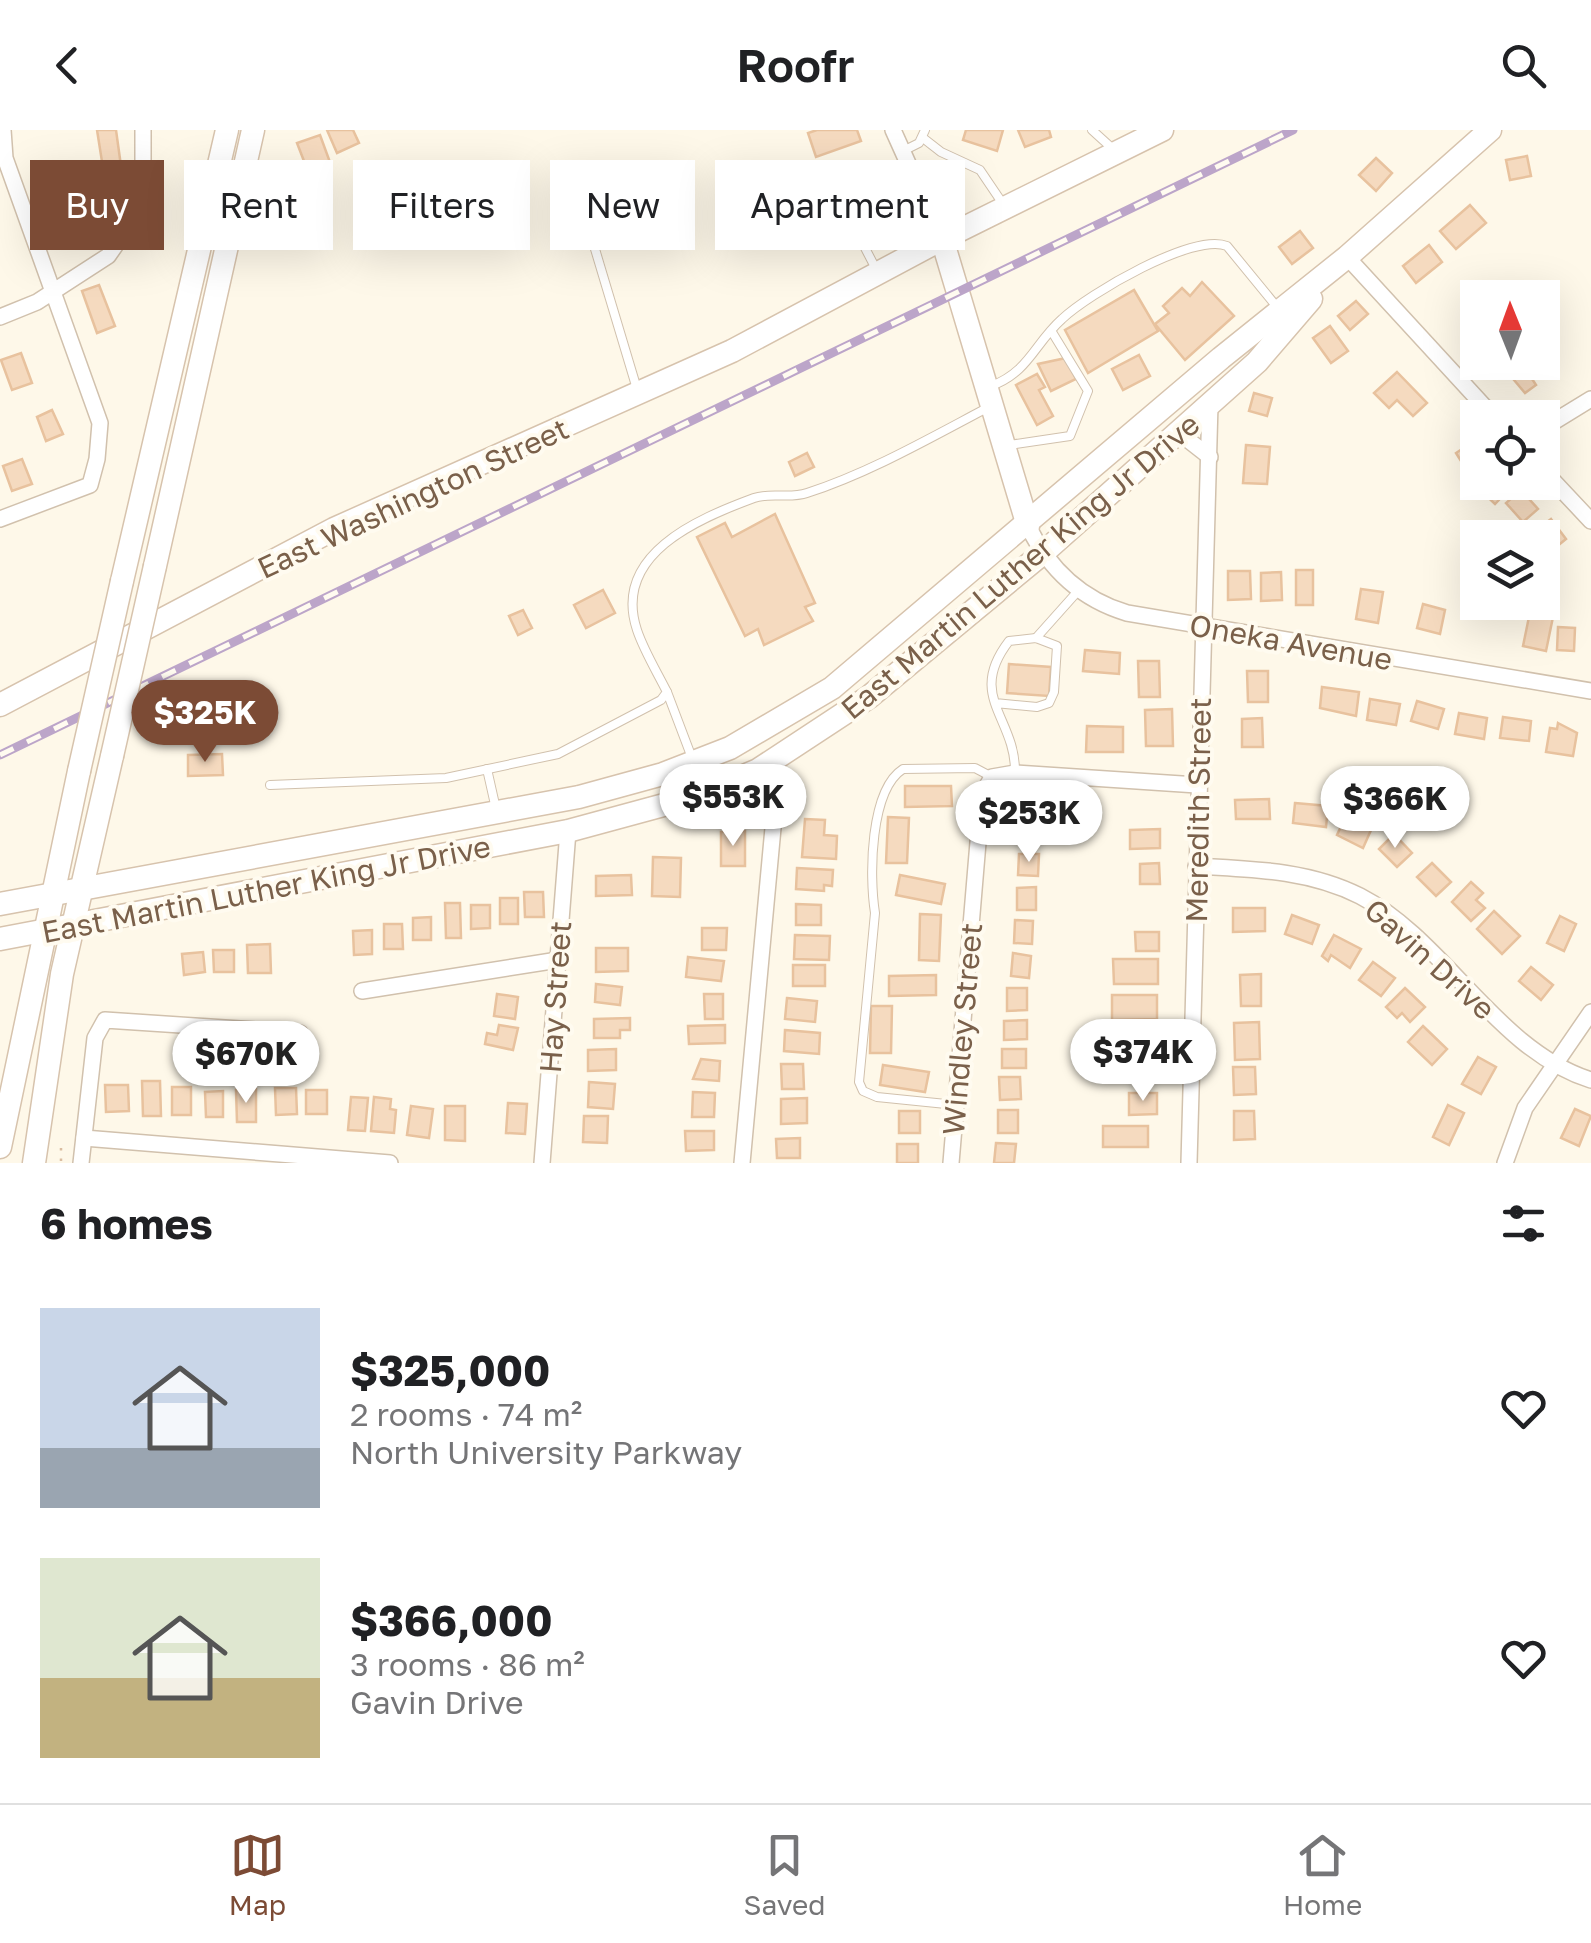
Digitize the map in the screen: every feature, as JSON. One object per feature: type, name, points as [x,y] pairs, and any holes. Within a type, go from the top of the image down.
[{"type":"main road","points":[[0,1147],[42,932],[226,130]]},
{"type":"main road","points":[[34,1163],[73,926],[253,130]]},
{"type":"main road","name":"East Washington Street","points":[[965,228],[1162,130]]},
{"type":"main road","name":"East Martin Luther King Jr Drive","points":[[0,904],[579,797],[694,762],[744,740],[832,688],[1347,257],[1490,130]]},
{"type":"main road","name":"East Washington Street","points":[[0,704],[334,529],[732,351],[922,250]]},
{"type":"main road","points":[[945,250],[1028,526]]},
{"type":"main road","name":"East Martin Luther King Jr Drive","points":[[0,939],[568,831],[697,796],[772,762],[869,697],[1043,553],[1257,362],[1347,257]]},
{"type":"street","points":[[0,519],[90,484],[98,459],[100,422],[5,158],[3,130]]},
{"type":"street","points":[[0,317],[38,302],[50,290],[108,256],[129,226],[143,182],[142,130]]},
{"type":"street","points":[[893,130],[908,160]]},
{"type":"street","points":[[1347,257],[1478,400]]},
{"type":"street","points":[[1560,419],[1591,399]]},
{"type":"street","name":"Meredith Street","points":[[1189,1163],[1210,404]]},
{"type":"street","points":[[1178,432],[1210,457]]},
{"type":"street","points":[[1560,488],[1591,522]]},
{"type":"street","name":"Oneka Avenue","points":[[1028,526],[1043,553],[1078,591],[1126,613],[1591,691]]},
{"type":"street","points":[[742,1163],[772,828],[772,762]]},
{"type":"street","points":[[992,777],[1015,772],[1197,785]]},
{"type":"street","name":"Windley Street","points":[[951,1163],[982,794],[992,777]]},
{"type":"street","name":"Hay Street","points":[[542,1163],[568,831]]},
{"type":"street","name":"Gavin Drive","points":[[1196,866],[1294,873],[1358,895],[1390,915],[1430,951],[1487,1012],[1557,1063],[1591,1080]]},
{"type":"street","points":[[362,991],[558,960]]},
{"type":"street","points":[[1504,1163],[1525,1108],[1591,1012]]},
{"type":"street","points":[[81,1163],[95,1038],[105,1020],[300,1033]]},
{"type":"street","points":[[84,1138],[390,1163]]},
{"type":"lane","points":[[1092,130],[1117,152]]},
{"type":"lane","points":[[903,151],[924,134],[941,152],[980,170],[1006,207]]},
{"type":"lane","points":[[694,762],[637,628],[633,604],[634,582],[647,556],[663,543],[758,496],[804,494],[989,397],[1020,372],[1074,308],[1202,242],[1227,246],[1280,310]]},
{"type":"lane","points":[[595,250],[638,393]]},
{"type":"lane","points":[[866,250],[878,274]]},
{"type":"lane","points":[[1006,446],[1070,436],[1088,391],[1052,332]]},
{"type":"lane","points":[[1036,638],[1078,591]]},
{"type":"lane","points":[[994,703],[1038,707],[1049,703],[1054,692],[1057,646],[1036,638],[1009,641],[992,663],[989,682],[994,703],[1016,751],[1015,772]]},
{"type":"lane","points":[[270,785],[406,782],[558,754],[661,700],[667,692]]},
{"type":"lane","points":[[956,1105],[878,1097],[863,1091],[859,1082],[875,913],[872,894],[878,812],[883,789],[903,769],[975,768],[992,777]]},
{"type":"lane","points":[[487,769],[497,812]]},
{"type":"path","points":[[61,1148],[61,1163]]},
{"type":"building","points":[[97,130],[116,130],[120,160],[102,160]]},
{"type":"building","points":[[327,130],[353,130],[359,143],[337,153]]},
{"type":"building","points":[[857,130],[861,141],[816,157],[808,133]]},
{"type":"building","points":[[966,130],[1003,130],[997,151],[963,140]]},
{"type":"building","points":[[1018,130],[1049,130],[1051,137],[1025,147]]},
{"type":"building","points":[[320,135],[329,160],[304,160],[297,143]]},
{"type":"building","points":[[1527,156],[1531,176],[1510,180],[1506,160]]},
{"type":"building","points":[[1376,158],[1392,173],[1376,191],[1359,175]]},
{"type":"building","points":[[1470,205],[1486,223],[1456,249],[1440,231]]},
{"type":"building","points":[[1300,231],[1313,248],[1292,264],[1279,247]]},
{"type":"building","points":[[1429,245],[1442,262],[1416,283],[1403,266]]},
{"type":"building","points":[[1202,282],[1234,316],[1185,360],[1155,324],[1169,313],[1163,306],[1182,288],[1190,296]]},
{"type":"building","points":[[99,285],[115,326],[97,333],[82,291]]},
{"type":"building","points":[[1134,290],[1158,331],[1088,373],[1065,330]]},
{"type":"building","points":[[1356,301],[1368,314],[1350,330],[1338,316]]},
{"type":"building","points":[[1330,326],[1348,351],[1331,363],[1313,338]]},
{"type":"building","points":[[21,353],[32,383],[12,390],[1,360]]},
{"type":"building","points":[[1139,355],[1150,376],[1123,390],[1112,369]]},
{"type":"building","points":[[1066,358],[1076,379],[1051,391],[1038,364]]},
{"type":"building","points":[[1397,372],[1427,403],[1413,416],[1397,400],[1389,408],[1374,393]]},
{"type":"building","points":[[1037,374],[1045,387],[1039,390],[1053,416],[1037,425],[1016,385]]},
{"type":"building","points":[[1514,380],[1533,380],[1536,385],[1525,393]]},
{"type":"building","points":[[1254,393],[1272,398],[1267,416],[1249,411]]},
{"type":"building","points":[[52,410],[63,434],[46,441],[37,417]]},
{"type":"building","points":[[1246,445],[1270,447],[1267,484],[1243,483]]},
{"type":"building","points":[[807,453],[814,467],[795,476],[789,462]]},
{"type":"building","points":[[22,459],[32,484],[12,491],[3,466]]},
{"type":"building","points":[[1530,500],[1538,509],[1521,520],[1506,503]]},
{"type":"building","points":[[775,514],[815,603],[805,607],[813,621],[764,645],[758,629],[745,636],[697,537],[725,523],[732,537]]},
{"type":"building","points":[[1296,570],[1313,570],[1313,605],[1296,605]]},
{"type":"building","points":[[1228,571],[1250,571],[1251,599],[1228,600]]},
{"type":"building","points":[[1281,572],[1282,600],[1261,601],[1261,573]]},
{"type":"building","points":[[1361,589],[1383,592],[1378,623],[1356,619]]},
{"type":"building","points":[[603,590],[615,613],[586,628],[574,605]]},
{"type":"building","points":[[1423,604],[1445,610],[1440,634],[1417,628]]},
{"type":"building","points":[[523,610],[532,628],[518,635],[509,616]]},
{"type":"building","points":[[1528,620],[1552,620],[1546,651],[1523,646]]},
{"type":"building","points":[[1558,627],[1575,628],[1574,651],[1557,650]]},
{"type":"building","points":[[1085,650],[1120,653],[1119,674],[1083,671]]},
{"type":"building","points":[[1138,661],[1159,661],[1160,697],[1139,697]]},
{"type":"building","points":[[1009,664],[1051,667],[1049,696],[1007,693]]},
{"type":"building","points":[[1247,671],[1268,671],[1268,702],[1248,702]]},
{"type":"building","points":[[1322,687],[1359,692],[1356,716],[1320,708]]},
{"type":"building","points":[[1370,699],[1400,704],[1396,725],[1367,720]]},
{"type":"building","points":[[1417,701],[1444,709],[1438,729],[1411,721]]},
{"type":"building","points":[[1172,709],[1173,746],[1146,746],[1145,710]]},
{"type":"building","points":[[1459,713],[1487,718],[1484,739],[1455,734]]},
{"type":"building","points":[[1503,717],[1531,721],[1529,741],[1500,738]]},
{"type":"building","points":[[1262,718],[1263,747],[1242,747],[1242,719]]},
{"type":"building","points":[[1558,723],[1577,733],[1573,756],[1546,752],[1550,728],[1557,729]]},
{"type":"building","points":[[1087,726],[1123,727],[1123,752],[1086,752]]},
{"type":"building","points":[[222,754],[223,775],[188,776],[188,755]]},
{"type":"building","points":[[905,786],[951,786],[952,806],[905,807]]},
{"type":"building","points":[[1025,788],[1045,789],[1044,814],[1024,813]]},
{"type":"building","points":[[1269,799],[1270,819],[1236,819],[1235,800]]},
{"type":"building","points":[[1295,803],[1328,806],[1326,827],[1293,823]]},
{"type":"building","points":[[888,817],[909,818],[907,863],[886,863]]},
{"type":"building","points":[[1345,818],[1371,830],[1363,848],[1337,835]]},
{"type":"building","points":[[805,819],[825,820],[824,835],[837,836],[836,859],[802,857]]},
{"type":"building","points":[[1020,821],[1043,821],[1043,843],[1021,843]]},
{"type":"building","points":[[1160,829],[1160,848],[1130,849],[1130,830]]},
{"type":"building","points":[[745,831],[745,866],[721,866],[721,832]]},
{"type":"building","points":[[1394,834],[1412,853],[1397,867],[1379,849]]},
{"type":"building","points":[[1019,854],[1039,854],[1038,876],[1018,875]]},
{"type":"building","points":[[653,857],[681,858],[680,897],[652,896]]},
{"type":"building","points":[[1159,863],[1160,884],[1140,884],[1140,864]]},
{"type":"building","points":[[1432,863],[1451,882],[1436,896],[1417,877]]},
{"type":"building","points":[[797,868],[833,870],[832,886],[824,885],[824,891],[796,889]]},
{"type":"building","points":[[631,875],[632,895],[596,896],[596,876]]},
{"type":"building","points":[[900,875],[945,884],[941,904],[896,895]]},
{"type":"building","points":[[1471,882],[1483,893],[1476,900],[1485,908],[1471,921],[1452,902]]},
{"type":"building","points":[[1036,887],[1036,910],[1017,910],[1017,888]]},
{"type":"building","points":[[524,892],[543,892],[544,917],[525,917]]},
{"type":"building","points":[[500,898],[518,898],[518,924],[500,924]]},
{"type":"building","points":[[445,903],[460,903],[461,938],[446,938]]},
{"type":"building","points":[[796,904],[821,905],[821,925],[796,925]]},
{"type":"building","points":[[471,905],[490,905],[490,928],[471,929]]},
{"type":"building","points":[[1233,908],[1265,908],[1265,931],[1233,932]]},
{"type":"building","points":[[1494,911],[1520,936],[1502,954],[1477,929]]},
{"type":"building","points":[[920,914],[941,915],[939,961],[919,960]]},
{"type":"building","points":[[1292,915],[1319,925],[1312,944],[1285,934]]},
{"type":"building","points":[[1560,916],[1576,924],[1564,951],[1547,943]]},
{"type":"building","points":[[431,917],[431,940],[413,940],[413,918]]},
{"type":"building","points":[[1015,920],[1033,921],[1032,944],[1014,943]]},
{"type":"building","points":[[384,924],[402,924],[403,949],[384,949]]},
{"type":"building","points":[[702,928],[727,928],[726,950],[702,950]]},
{"type":"building","points":[[372,930],[372,954],[354,955],[353,931]]},
{"type":"building","points":[[1135,932],[1159,932],[1159,951],[1136,951]]},
{"type":"building","points":[[795,935],[830,936],[829,960],[794,959]]},
{"type":"building","points":[[1334,935],[1361,949],[1350,968],[1331,955],[1328,961],[1322,956]]},
{"type":"building","points":[[270,944],[271,973],[248,973],[247,945]]},
{"type":"building","points":[[596,948],[628,948],[628,971],[596,972]]},
{"type":"building","points":[[213,950],[234,950],[234,972],[214,972]]},
{"type":"building","points":[[203,952],[205,972],[184,975],[182,954]]},
{"type":"building","points":[[1013,953],[1031,956],[1029,978],[1011,976]]},
{"type":"building","points":[[688,957],[724,961],[721,981],[686,977]]},
{"type":"building","points":[[1113,959],[1158,959],[1158,984],[1114,984]]},
{"type":"building","points":[[1373,962],[1395,978],[1381,996],[1359,980]]},
{"type":"building","points":[[793,965],[825,965],[825,986],[793,986]]},
{"type":"building","points":[[1531,967],[1553,985],[1541,1000],[1519,981]]},
{"type":"building","points":[[1261,974],[1261,1006],[1241,1006],[1240,975]]},
{"type":"building","points":[[936,975],[936,995],[889,996],[889,976]]},
{"type":"building","points":[[596,984],[622,987],[620,1005],[595,1002]]},
{"type":"building","points":[[1007,988],[1027,988],[1027,1010],[1007,1011]]},
{"type":"building","points":[[1405,988],[1425,1007],[1410,1022],[1402,1013],[1397,1018],[1386,1007]]},
{"type":"building","points":[[497,994],[518,997],[515,1019],[494,1016]]},
{"type":"building","points":[[704,994],[723,994],[723,1019],[705,1019]]},
{"type":"building","points":[[1112,995],[1157,995],[1157,1019],[1112,1020]]},
{"type":"building","points":[[787,998],[817,1001],[815,1022],[785,1019]]},
{"type":"building","points":[[871,1006],[892,1006],[891,1053],[870,1053]]},
{"type":"building","points":[[630,1018],[630,1030],[620,1030],[620,1038],[594,1038],[594,1019]]},
{"type":"building","points":[[1027,1020],[1027,1039],[1004,1040],[1004,1021]]},
{"type":"building","points":[[1259,1022],[1260,1059],[1235,1060],[1234,1023]]},
{"type":"building","points":[[499,1025],[518,1028],[513,1050],[485,1044],[487,1033],[497,1035]]},
{"type":"building","points":[[725,1025],[725,1043],[689,1044],[688,1026]]},
{"type":"building","points":[[1423,1026],[1447,1049],[1432,1065],[1408,1042]]},
{"type":"building","points":[[1166,1028],[1166,1051],[1121,1051],[1120,1029]]},
{"type":"building","points":[[785,1030],[820,1033],[819,1054],[784,1051]]},
{"type":"building","points":[[616,1049],[616,1070],[588,1071],[588,1050]]},
{"type":"building","points":[[1002,1049],[1026,1049],[1026,1068],[1002,1068]]},
{"type":"building","points":[[1478,1057],[1496,1067],[1481,1094],[1462,1084]]},
{"type":"building","points":[[701,1059],[720,1061],[719,1081],[693,1079]]},
{"type":"building","points":[[781,1064],[803,1064],[804,1089],[782,1089]]},
{"type":"building","points":[[883,1065],[929,1072],[925,1092],[880,1085]]},
{"type":"building","points":[[1233,1067],[1255,1067],[1256,1094],[1234,1095]]},
{"type":"building","points":[[999,1077],[1020,1077],[1021,1099],[1000,1100]]},
{"type":"building","points":[[142,1081],[160,1081],[161,1116],[143,1116]]},
{"type":"building","points":[[589,1082],[615,1084],[613,1109],[588,1107]]},
{"type":"building","points":[[105,1085],[128,1085],[129,1111],[106,1112]]},
{"type":"building","points":[[172,1087],[191,1087],[191,1115],[172,1115]]},
{"type":"building","points":[[275,1088],[296,1088],[297,1114],[276,1115]]},
{"type":"building","points":[[256,1089],[256,1122],[237,1122],[236,1090]]},
{"type":"building","points":[[306,1090],[327,1090],[327,1114],[306,1114]]},
{"type":"building","points":[[223,1091],[223,1117],[206,1117],[205,1092]]},
{"type":"building","points":[[693,1092],[715,1093],[714,1117],[692,1117]]},
{"type":"building","points":[[1129,1093],[1157,1093],[1157,1114],[1129,1115]]},
{"type":"building","points":[[351,1097],[368,1098],[365,1131],[348,1130]]},
{"type":"building","points":[[374,1097],[391,1099],[390,1109],[396,1110],[394,1133],[371,1131]]},
{"type":"building","points":[[807,1098],[807,1123],[781,1124],[781,1099]]},
{"type":"building","points":[[508,1103],[527,1104],[525,1134],[506,1133]]},
{"type":"building","points":[[1448,1105],[1464,1113],[1449,1145],[1433,1137]]},
{"type":"building","points":[[411,1106],[433,1109],[429,1138],[407,1135]]},
{"type":"building","points":[[445,1106],[465,1106],[465,1141],[445,1140]]},
{"type":"building","points":[[1575,1109],[1591,1116],[1579,1146],[1561,1138]]},
{"type":"building","points":[[998,1110],[1018,1110],[1018,1133],[998,1133]]},
{"type":"building","points":[[899,1111],[920,1111],[920,1133],[899,1133]]},
{"type":"building","points":[[1234,1111],[1254,1111],[1255,1139],[1234,1140]]},
{"type":"building","points":[[584,1116],[608,1116],[607,1143],[583,1142]]},
{"type":"building","points":[[1103,1126],[1148,1126],[1148,1147],[1103,1147]]},
{"type":"building","points":[[685,1131],[714,1131],[714,1150],[686,1151]]},
{"type":"building","points":[[800,1138],[800,1158],[777,1158],[776,1139]]},
{"type":"building","points":[[996,1143],[1016,1144],[1014,1163],[994,1163]]},
{"type":"building","points":[[897,1144],[918,1144],[918,1163],[897,1163]]},
{"type":"railway","points":[[0,755],[1293,130]]}]
